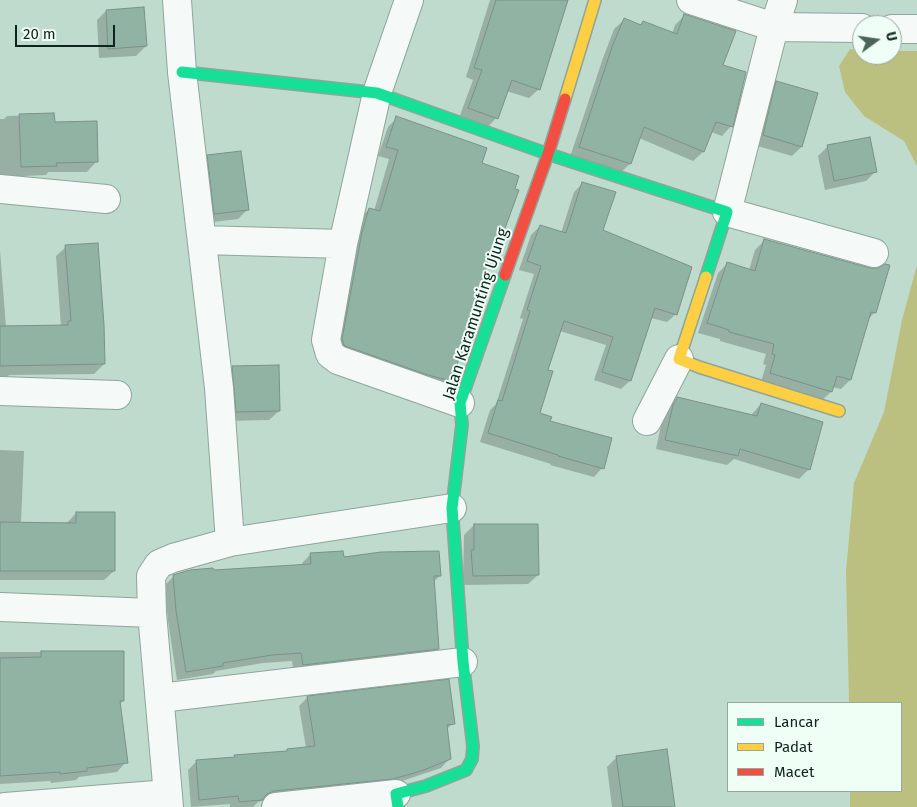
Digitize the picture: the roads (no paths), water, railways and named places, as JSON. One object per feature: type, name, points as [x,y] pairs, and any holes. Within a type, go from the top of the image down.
[{"type":"street","points":[[177,0],[182,72],[219,388],[230,542]]},
{"type":"street","points":[[409,0],[376,94],[343,244],[326,340],[330,354],[338,360],[460,403]]},
{"type":"street","name":"Jalan Karamunting Ujung","points":[[397,801],[426,786],[466,770],[472,759],[474,746],[463,662],[452,508],[462,425],[460,403],[548,154],[595,0]]},
{"type":"street","points":[[691,0],[774,27],[852,28]]},
{"type":"street","points":[[647,421],[680,359],[727,212],[782,0]]},
{"type":"street","points":[[902,28],[917,29]]},
{"type":"street","points":[[182,72],[376,94],[469,124],[548,154],[727,212],[874,253]]},
{"type":"street","points":[[0,189],[106,199]]},
{"type":"street","points":[[202,240],[343,244]]},
{"type":"street","points":[[680,359],[699,367],[839,410]]},
{"type":"street","points":[[0,391],[117,396]]},
{"type":"street","points":[[5,807],[169,800],[152,613],[151,576],[159,564],[173,558],[230,542],[452,508]]},
{"type":"street","points":[[0,607],[152,613]]},
{"type":"street","points":[[160,698],[463,662]]},
{"type":"street","points":[[276,807],[397,801]]}]
